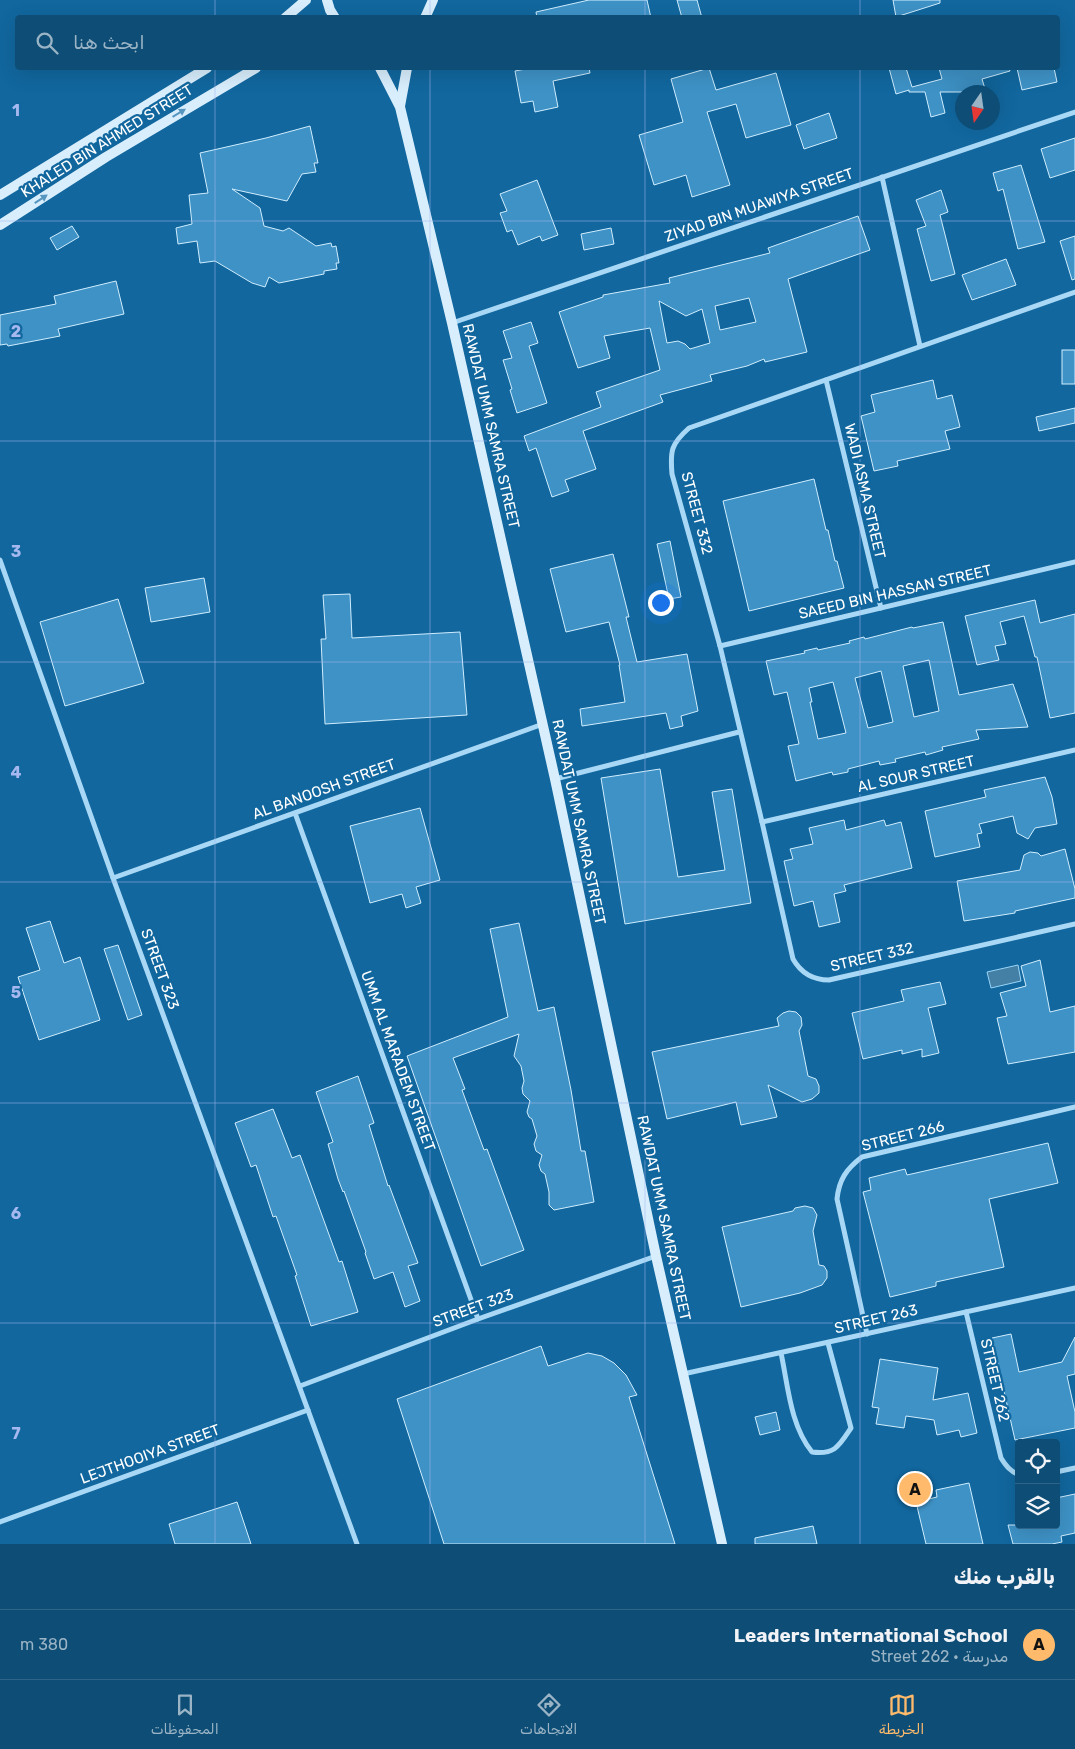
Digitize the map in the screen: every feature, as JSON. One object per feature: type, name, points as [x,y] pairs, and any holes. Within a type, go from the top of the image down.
[{"type":"street","points":[[288,15],[306,0]]},
{"type":"street","points":[[327,0],[333,15]]},
{"type":"street","points":[[427,15],[433,0]]},
{"type":"street","name":"KHALED BIN AHMED STREET","points":[[0,195],[205,70]]},
{"type":"street","name":"KHALED BIN AHMED STREET","points":[[0,225],[106,157],[253,70]]},
{"type":"street","name":"RAWDAT UMM SAMRA STREET","points":[[381,70],[400,107],[452,323],[556,779],[656,1256],[722,1544]]},
{"type":"street","name":"RAWDAT UMM SAMRA STREET","points":[[400,107],[407,70]]},
{"type":"street","name":"ZIYAD BIN MUAWIYA STREET","points":[[452,323],[1075,112]]},
{"type":"street","points":[[882,176],[920,346]]},
{"type":"street","name":"STREET 332","points":[[1075,292],[689,428],[677,438],[672,449],[672,474],[720,646],[793,959],[805,974],[818,980],[829,980],[1075,924]]},
{"type":"street","name":"WADI ASMA STREET","points":[[826,380],[881,608]]},
{"type":"street","name":"STREET 323","points":[[0,560],[113,878],[357,1544]]},
{"type":"street","name":"SAEED BIN HASSAN STREET","points":[[720,646],[1075,562]]},
{"type":"street","name":"AL BANOOSH STREET","points":[[113,878],[543,724]]},
{"type":"street","points":[[556,779],[739,732]]},
{"type":"street","name":"AL SOUR STREET","points":[[762,822],[1075,750]]},
{"type":"street","name":"UMM AL MARADEM STREET","points":[[295,813],[478,1319]]},
{"type":"street","name":"STREET 266","points":[[867,1334],[837,1200],[843,1175],[852,1165],[862,1157],[1075,1107]]},
{"type":"street","name":"STREET 323","points":[[300,1386],[478,1319],[656,1256]]},
{"type":"street","name":"STREET 263","points":[[683,1374],[1075,1288]]},
{"type":"street","name":"STREET 262","points":[[966,1312],[1001,1458],[1006,1466],[1015,1473]]},
{"type":"street","points":[[781,1353],[795,1420],[804,1442],[812,1452],[832,1452],[841,1444],[851,1428],[828,1343]]},
{"type":"street","name":"LEJTHOOIYA STREET","points":[[0,1522],[308,1410]]},
{"type":"street","points":[[1060,1471],[1075,1468]]},
{"type":"water","points":[[1018,965],[1021,981],[991,988],[987,972]]},
{"type":"building","points":[[589,0],[647,0],[650,15],[536,15],[536,12]]},
{"type":"building","points":[[677,0],[697,0],[701,15],[681,15]]},
{"type":"building","points":[[893,0],[940,0],[940,3],[902,15],[896,15]]},
{"type":"building","points":[[589,70],[590,73],[553,81],[558,107],[535,112],[533,101],[521,103],[515,71]]},
{"type":"building","points":[[702,70],[710,70],[716,90],[776,73],[791,125],[746,138],[736,104],[707,112],[730,185],[692,197],[686,175],[654,185],[639,135],[683,122],[671,79]]},
{"type":"building","points":[[890,70],[907,70],[912,87],[942,79],[940,70],[1010,71],[982,79],[984,85],[955,85],[955,92],[940,92],[945,113],[931,117],[925,92],[909,92],[909,90],[896,94]]},
{"type":"building","points":[[1017,70],[1054,70],[1057,82],[1022,90]]},
{"type":"building","points":[[829,113],[837,138],[804,149],[796,125]]},
{"type":"building","points":[[310,126],[318,163],[314,163],[316,172],[302,174],[287,201],[232,189],[260,208],[264,226],[283,231],[289,228],[316,246],[331,243],[332,247],[336,246],[339,263],[336,263],[337,269],[324,271],[324,274],[279,283],[269,277],[265,287],[252,283],[215,261],[200,263],[197,241],[178,244],[176,228],[192,224],[189,195],[208,193],[200,153]]},
{"type":"building","points":[[1075,138],[1075,170],[1050,178],[1041,149]]},
{"type":"building","points":[[1021,165],[1045,242],[1018,249],[1003,189],[998,191],[993,173]]},
{"type":"building","points":[[537,180],[558,235],[542,241],[540,236],[518,245],[512,230],[507,232],[500,213],[507,211],[500,194]]},
{"type":"building","points":[[941,190],[948,212],[940,215],[955,274],[931,281],[917,229],[926,226],[916,200]]},
{"type":"building","points":[[858,216],[870,250],[788,279],[807,352],[765,362],[764,359],[747,366],[710,375],[712,381],[660,395],[663,402],[583,431],[596,469],[565,480],[569,491],[552,497],[536,448],[529,451],[524,436],[601,407],[596,392],[660,370],[650,328],[604,336],[610,358],[578,368],[559,312],[603,297],[603,295],[670,283],[669,278],[770,253],[768,248]],"holes":[[[749,298],[756,322],[720,330],[715,306]],[[659,301],[686,316],[702,309],[710,343],[690,349],[678,341],[667,343]]]},
{"type":"building","points":[[72,226],[79,237],[57,250],[50,238]]},
{"type":"building","points":[[611,228],[614,244],[584,250],[581,234]]},
{"type":"building","points":[[1075,236],[1075,279],[1072,280],[1060,241]]},
{"type":"building","points":[[1006,259],[1016,285],[972,300],[962,275]]},
{"type":"building","points":[[116,281],[124,314],[58,329],[60,336],[8,346],[7,344],[0,345],[0,315],[56,304],[54,296]]},
{"type":"building","points":[[531,322],[538,343],[529,346],[547,403],[517,413],[503,360],[512,358],[503,331]]},
{"type":"building","points":[[1062,350],[1075,350],[1075,384],[1062,384]]},
{"type":"building","points":[[933,380],[937,399],[952,395],[960,427],[945,431],[950,449],[897,461],[898,466],[874,471],[861,416],[875,412],[871,395]]},
{"type":"building","points":[[1075,408],[1075,423],[1039,431],[1036,417]]},
{"type":"building","points":[[814,479],[826,530],[828,530],[844,588],[749,611],[723,501]]},
{"type":"building","points":[[670,541],[681,597],[669,599],[657,544]]},
{"type":"building","points":[[613,554],[629,617],[626,617],[637,662],[687,654],[698,711],[681,716],[683,726],[670,729],[666,713],[582,726],[580,709],[625,702],[620,665],[609,622],[566,632],[550,569]]},
{"type":"building","points":[[204,578],[210,612],[151,622],[145,588]]},
{"type":"building","points":[[350,594],[352,638],[460,632],[467,715],[325,724],[321,639],[326,639],[323,595]]},
{"type":"building","points":[[118,599],[144,683],[65,706],[40,622]]},
{"type":"building","points":[[1035,600],[1040,623],[1075,614],[1075,713],[1050,718],[1037,657],[1035,657],[1024,616],[1000,622],[1006,644],[995,646],[999,660],[977,665],[965,616]]},
{"type":"building","points":[[943,622],[959,695],[1013,684],[1028,727],[976,730],[979,739],[942,747],[943,750],[926,755],[925,752],[895,759],[896,762],[880,765],[879,761],[848,769],[848,772],[833,775],[832,772],[796,781],[788,746],[799,744],[787,692],[774,695],[766,661],[805,653],[804,651],[817,648],[818,650],[850,643],[849,641],[864,637],[865,639]],"holes":[[[929,660],[939,711],[914,717],[903,666]],[[881,671],[893,722],[868,728],[855,678]],[[833,682],[846,733],[818,739],[809,688]]]},
{"type":"building","points":[[660,769],[678,877],[725,870],[712,792],[732,789],[751,903],[625,924],[601,778]]},
{"type":"building","points":[[1045,777],[1052,797],[1057,824],[1035,828],[1028,839],[1017,833],[1013,816],[979,824],[982,833],[977,834],[980,847],[935,857],[925,811],[986,797],[984,790]]},
{"type":"building","points":[[420,808],[440,880],[416,887],[421,903],[406,908],[402,894],[370,903],[350,826]]},
{"type":"building","points":[[844,820],[846,830],[884,820],[886,826],[901,822],[912,868],[844,885],[846,891],[834,894],[840,922],[819,927],[813,901],[794,906],[784,861],[793,859],[790,849],[813,844],[809,828]]},
{"type":"building","points":[[1065,849],[1075,889],[1075,898],[1015,911],[1015,913],[964,921],[957,881],[1020,870],[1024,855],[1030,852],[1038,853],[1041,856]]},
{"type":"building","points":[[50,921],[64,963],[80,957],[100,1020],[39,1040],[18,977],[40,970],[26,928]]},
{"type":"building","points":[[519,923],[538,1011],[554,1007],[581,1151],[585,1151],[594,1202],[554,1210],[549,1205],[549,1192],[545,1174],[541,1171],[539,1165],[542,1155],[536,1151],[534,1144],[537,1136],[532,1119],[527,1112],[530,1101],[523,1094],[524,1081],[521,1066],[514,1056],[519,1034],[453,1058],[465,1089],[462,1090],[484,1150],[487,1149],[524,1250],[481,1266],[407,1056],[508,1017],[490,929]]},
{"type":"building","points":[[118,945],[142,1015],[128,1020],[104,949]]},
{"type":"building","points":[[1040,960],[1050,1012],[1075,1006],[1075,1052],[1008,1064],[997,1018],[1007,1016],[1000,993],[1026,986],[1021,966]]},
{"type":"building","points":[[940,982],[946,1004],[928,1008],[939,1053],[922,1057],[922,1049],[902,1054],[902,1050],[863,1059],[852,1013],[904,1001],[901,990]]},
{"type":"building","points":[[789,1011],[796,1012],[801,1017],[802,1025],[799,1031],[808,1076],[816,1079],[819,1093],[812,1099],[802,1102],[768,1085],[777,1117],[741,1125],[736,1102],[667,1119],[652,1052],[779,1026],[777,1018]]},
{"type":"building","points":[[358,1076],[374,1123],[369,1125],[388,1186],[418,1263],[408,1266],[420,1301],[405,1307],[393,1272],[374,1279],[366,1252],[338,1179],[328,1144],[333,1142],[316,1092]]},
{"type":"building","points":[[273,1109],[292,1158],[300,1155],[339,1262],[342,1261],[358,1312],[311,1326],[295,1276],[297,1275],[276,1216],[273,1217],[256,1165],[251,1167],[235,1123]]},
{"type":"building","points":[[1048,1143],[1058,1183],[989,1199],[1004,1267],[936,1282],[936,1286],[890,1297],[863,1192],[871,1190],[869,1178],[905,1169],[907,1175]]},
{"type":"building","points":[[805,1206],[813,1208],[817,1215],[813,1231],[819,1265],[824,1266],[827,1271],[827,1278],[822,1285],[800,1293],[741,1307],[722,1227],[793,1211],[795,1208]]},
{"type":"building","points":[[1011,1334],[1019,1372],[1062,1362],[1075,1337],[1075,1374],[1067,1376],[1075,1412],[1075,1428],[1015,1440],[992,1338]]},
{"type":"building","points":[[541,1346],[548,1366],[588,1353],[602,1356],[614,1363],[626,1375],[637,1395],[629,1397],[675,1544],[444,1544],[397,1399]]},
{"type":"building","points":[[880,1359],[938,1368],[933,1400],[968,1393],[977,1433],[961,1437],[959,1430],[937,1435],[934,1420],[906,1416],[904,1428],[876,1424],[879,1408],[872,1407]]},
{"type":"building","points":[[776,1412],[780,1430],[760,1435],[755,1417]]},
{"type":"building","points":[[969,1483],[983,1544],[926,1544],[916,1502],[937,1497],[936,1490]]},
{"type":"building","points":[[1075,1494],[1075,1533],[1061,1536],[1062,1542],[1052,1544],[1013,1544],[1008,1525],[1015,1525],[1015,1529],[1060,1529],[1060,1497]]},
{"type":"building","points":[[237,1502],[251,1544],[175,1544],[169,1524]]},
{"type":"building","points":[[813,1526],[817,1544],[755,1544],[755,1538]]},
{"type":"place","name":"Leaders International School","points":[[915,1489]]}]
